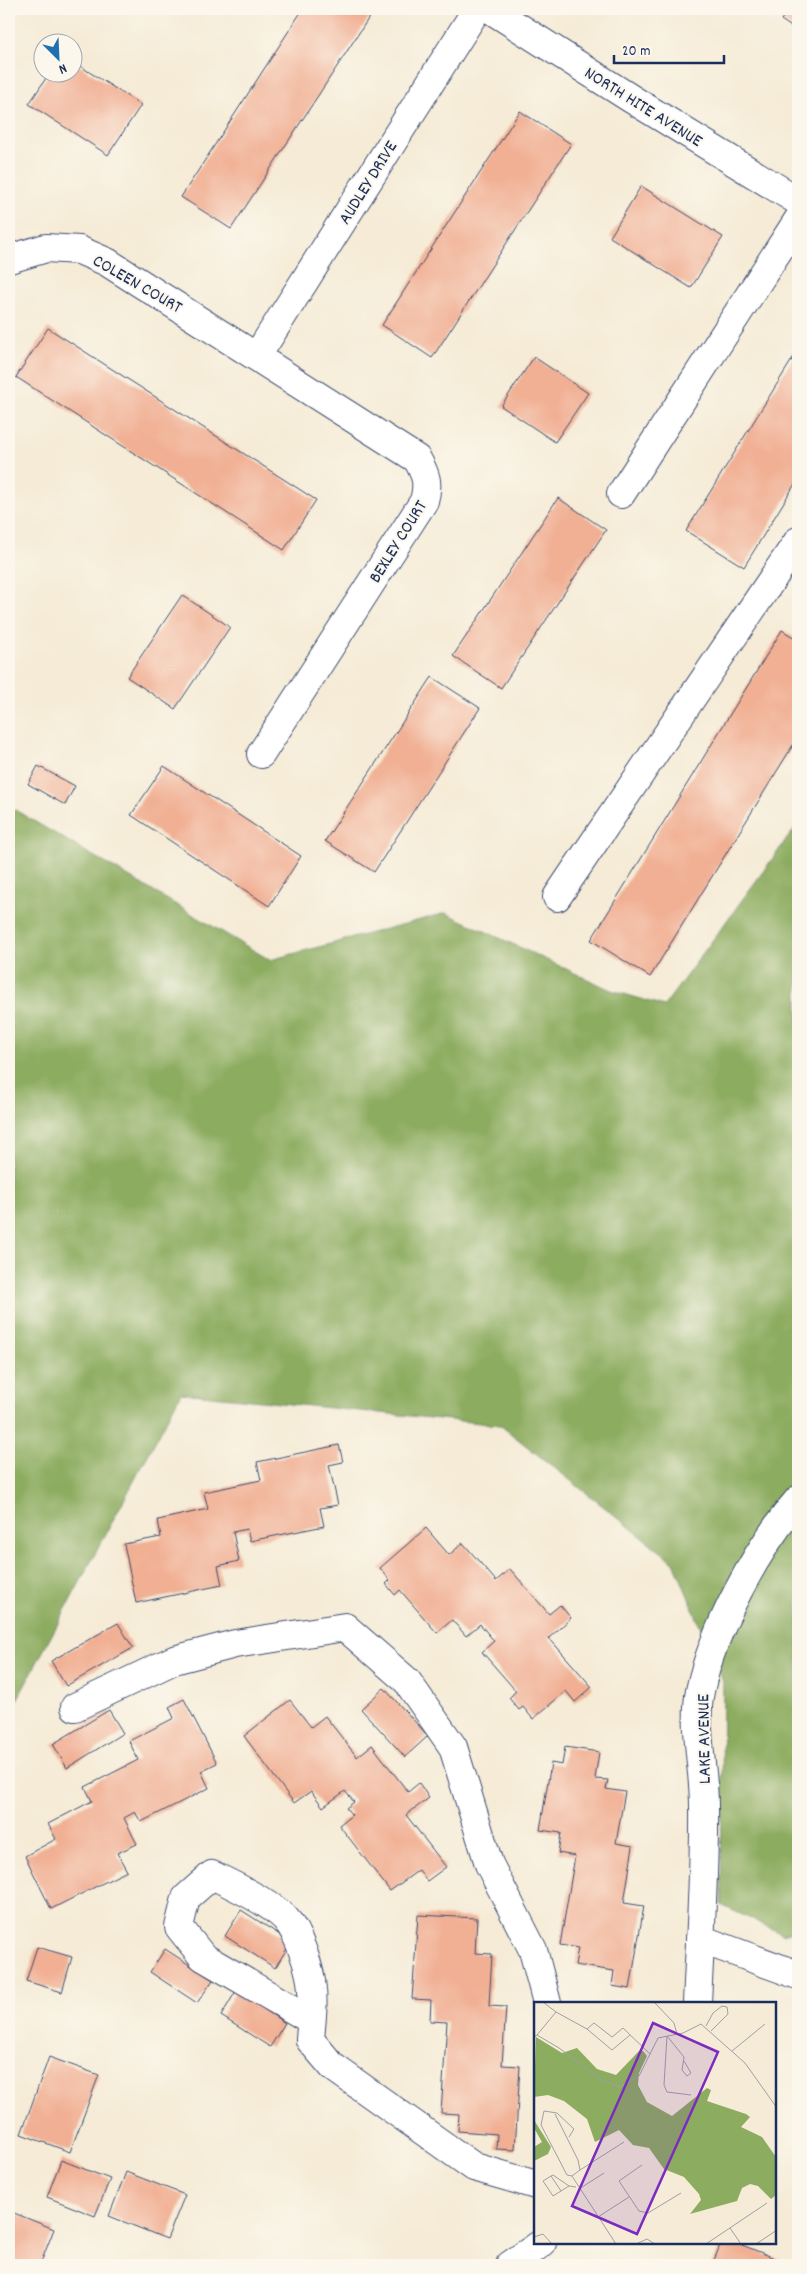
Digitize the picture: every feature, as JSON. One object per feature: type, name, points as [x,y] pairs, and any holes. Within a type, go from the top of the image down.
[{"type":"street","name":"AUDLEY DRIVE","points":[[257,356],[477,9]]},
{"type":"street","name":"NORTH HITE AVENUE","points":[[490,9],[798,201]]},
{"type":"street","points":[[621,494],[798,220]]},
{"type":"street","name":"COLEEN COURT","points":[[9,259],[46,248],[79,250],[106,262],[257,356]]},
{"type":"street","name":"BEXLEY COURT","points":[[257,356],[417,459],[426,475],[428,487],[424,501],[261,754]]},
{"type":"street","points":[[557,897],[798,540]]},
{"type":"street","name":"LAKE AVENUE","points":[[697,2002],[704,1805],[699,1719],[700,1694],[710,1656],[749,1572],[787,1513],[798,1500]]},
{"type":"street","points":[[76,1708],[174,1660],[235,1644],[345,1627],[407,1681],[453,1747],[489,1864],[533,1950],[547,2002]]},
{"type":"street","points":[[311,2020],[203,1957],[179,1927],[186,1898],[212,1875],[234,1885],[285,1919],[301,1945],[312,1989],[311,2020],[310,2040],[333,2067],[474,2167],[534,2184]]},
{"type":"street","points":[[700,1939],[798,1975]]},
{"type":"street","points":[[510,2265],[541,2244]]},
{"type":"green space","points":[[9,810],[15,810],[270,960],[446,913],[611,990],[664,1006],[798,824],[798,1929],[783,1934],[721,1905],[723,1682],[674,1562],[500,1425],[181,1393],[9,1715]]},
{"type":"building","points":[[303,9],[359,9],[370,16],[231,229],[181,197]]},
{"type":"building","points":[[789,9],[798,9],[798,38],[793,34],[796,30],[781,20]]},
{"type":"building","points":[[82,67],[141,105],[108,155],[29,104],[43,82],[82,82]]},
{"type":"building","points":[[520,111],[571,144],[432,358],[382,325]]},
{"type":"building","points":[[641,186],[723,237],[691,288],[610,237]]},
{"type":"building","points":[[48,328],[316,500],[284,550],[16,377]]},
{"type":"building","points":[[798,350],[798,479],[744,567],[686,531]]},
{"type":"building","points":[[534,357],[588,393],[555,442],[501,406]]},
{"type":"building","points":[[558,498],[606,530],[501,688],[453,656]]},
{"type":"building","points":[[182,595],[230,627],[175,709],[127,677]]},
{"type":"building","points":[[782,630],[798,640],[798,737],[650,977],[591,940]]},
{"type":"building","points":[[432,677],[480,708],[374,872],[325,841]]},
{"type":"building","points":[[38,766],[75,786],[65,805],[28,784]]},
{"type":"building","points":[[164,766],[301,856],[269,906],[131,815]]},
{"type":"building","points":[[339,1445],[343,1462],[329,1465],[338,1505],[320,1508],[324,1526],[250,1541],[247,1529],[233,1532],[239,1561],[218,1566],[222,1585],[136,1603],[124,1544],[161,1537],[158,1520],[208,1509],[204,1492],[261,1480],[257,1462]]},
{"type":"building","points":[[426,1528],[449,1555],[463,1543],[496,1581],[510,1569],[549,1614],[560,1605],[571,1618],[549,1638],[592,1687],[575,1702],[566,1691],[533,1719],[523,1707],[519,1710],[509,1698],[516,1691],[482,1652],[494,1641],[480,1624],[466,1636],[452,1620],[437,1633],[400,1590],[395,1595],[386,1584],[390,1580],[380,1568]]},
{"type":"building","points":[[118,1623],[133,1648],[66,1686],[51,1661]]},
{"type":"building","points":[[384,1688],[428,1736],[405,1757],[361,1709]]},
{"type":"building","points":[[184,1699],[217,1763],[201,1771],[209,1788],[141,1822],[135,1812],[124,1818],[137,1844],[117,1853],[127,1871],[51,1909],[25,1856],[56,1839],[48,1824],[92,1801],[85,1787],[138,1760],[129,1741],[174,1718],[169,1707]]},
{"type":"building","points":[[290,1700],[311,1727],[325,1716],[357,1757],[372,1745],[408,1792],[419,1783],[429,1798],[406,1815],[446,1867],[427,1881],[419,1870],[390,1891],[339,1825],[352,1815],[346,1808],[354,1802],[345,1791],[323,1807],[311,1791],[294,1803],[244,1736]]},
{"type":"building","points":[[109,1710],[123,1733],[67,1768],[53,1744]]},
{"type":"building","points":[[565,1747],[599,1752],[595,1779],[608,1780],[606,1789],[625,1792],[616,1843],[633,1846],[624,1903],[644,1906],[630,1989],[612,1986],[614,1971],[575,1965],[578,1948],[560,1945],[575,1856],[558,1853],[561,1833],[540,1830],[551,1763],[562,1765]]},
{"type":"building","points":[[241,1910],[291,1942],[275,1968],[225,1936]]},
{"type":"building","points":[[418,1915],[477,1918],[475,1953],[492,1954],[489,2006],[506,2007],[502,2065],[520,2066],[515,2150],[496,2149],[497,2134],[458,2131],[459,2114],[441,2113],[447,2022],[430,2021],[431,2000],[412,1999]]},
{"type":"building","points":[[37,1947],[72,1957],[62,1992],[26,1981]]},
{"type":"building","points":[[165,1949],[213,1980],[197,2003],[150,1972]]},
{"type":"building","points":[[236,1991],[285,2023],[270,2047],[221,2016]]},
{"type":"building","points":[[49,2057],[99,2075],[70,2152],[21,2134]]},
{"type":"building","points":[[61,2160],[110,2179],[95,2216],[47,2197]]},
{"type":"building","points":[[126,2172],[185,2195],[167,2239],[109,2216]]},
{"type":"building","points":[[9,2211],[54,2229],[40,2265],[9,2265]]},
{"type":"building","points":[[721,2244],[740,2244],[792,2265],[712,2265]]}]
